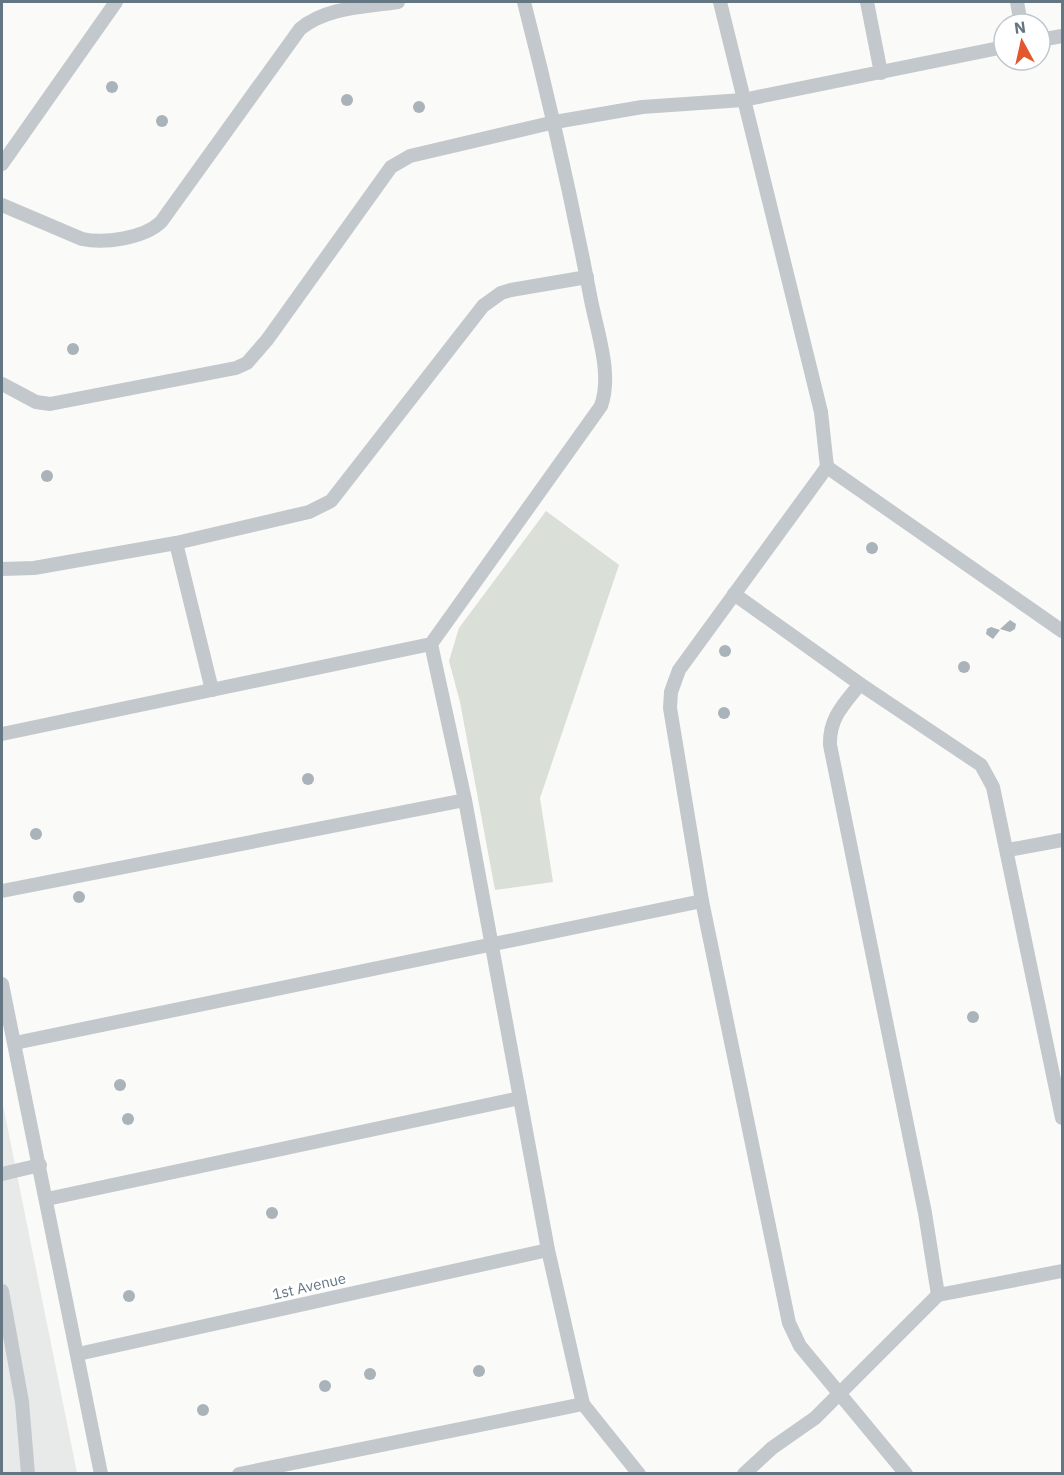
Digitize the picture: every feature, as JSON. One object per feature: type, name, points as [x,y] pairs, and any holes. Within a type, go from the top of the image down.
[{"type":"street","points":[[2,164],[116,2]]},
{"type":"street","points":[[2,205],[82,239],[95,242],[147,232],[155,228],[300,30],[311,20],[326,14],[398,2]]},
{"type":"street","points":[[2,734],[430,644],[601,406],[605,376],[587,277],[555,122],[524,2]]},
{"type":"street","points":[[720,2],[821,412],[827,467],[679,670],[671,692],[670,708],[702,901],[789,1323],[800,1346],[906,1473]]},
{"type":"street","points":[[867,2],[881,73]]},
{"type":"street","points":[[2,384],[36,402],[50,404],[236,368],[247,363],[267,340],[391,167],[410,156],[555,122],[642,107],[743,100],[992,50]]},
{"type":"street","points":[[2,569],[34,568],[176,543],[309,512],[331,501],[483,306],[501,293],[511,290],[587,277]]},
{"type":"street","points":[[827,467],[1062,631]]},
{"type":"street","points":[[176,543],[212,690]]},
{"type":"street","points":[[734,594],[860,684],[981,765],[993,787],[1008,850],[1062,1119]]},
{"type":"street","points":[[430,644],[465,800],[548,1250],[583,1404],[639,1473]]},
{"type":"street","points":[[860,684],[834,716],[830,745],[923,1201],[938,1295]]},
{"type":"street","points":[[2,891],[465,800]]},
{"type":"street","points":[[1008,850],[1062,840]]},
{"type":"street","points":[[15,1043],[702,901]]},
{"type":"street","points":[[2,984],[101,1473]]},
{"type":"street","points":[[47,1199],[520,1098]]},
{"type":"street","points":[[2,1174],[40,1166]]},
{"type":"street","name":"1st Avenue","points":[[78,1354],[548,1250]]},
{"type":"street","points":[[744,1473],[772,1448],[815,1418],[938,1295],[1062,1271]]},
{"type":"street","points":[[2,1291],[22,1402],[28,1473]]},
{"type":"street","points":[[239,1473],[583,1404]]},
{"type":"shaded area","points":[[546,511],[619,565],[540,798],[553,882],[495,890],[460,702],[449,661],[459,628]]},
{"type":"shaded area","points":[[2,1100],[77,1473],[2,1473]]},
{"type":"building","points":[[112,81],[118,87],[112,93],[106,87]]},
{"type":"building","points":[[347,94],[353,100],[347,106],[341,100]]},
{"type":"building","points":[[419,101],[425,107],[419,113],[413,107]]},
{"type":"building","points":[[162,115],[168,121],[162,127],[156,121]]},
{"type":"building","points":[[73,343],[79,349],[73,355],[67,349]]},
{"type":"building","points":[[47,470],[53,476],[47,482],[41,476]]},
{"type":"building","points":[[872,542],[878,548],[872,554],[866,548]]},
{"type":"building","points":[[1010,620],[1016,624],[1015,629],[1010,632],[1000,629]]},
{"type":"building","points":[[991,627],[1000,630],[993,639],[986,634],[987,629]]},
{"type":"building","points":[[725,645],[731,651],[725,657],[719,651]]},
{"type":"building","points":[[964,661],[970,667],[964,673],[958,667]]},
{"type":"building","points":[[724,707],[730,713],[724,719],[718,713]]},
{"type":"building","points":[[308,773],[314,779],[308,785],[302,779]]},
{"type":"building","points":[[36,828],[42,834],[36,840],[30,834]]},
{"type":"building","points":[[79,891],[85,897],[79,903],[73,897]]},
{"type":"building","points":[[973,1011],[979,1017],[973,1023],[967,1017]]},
{"type":"building","points":[[120,1079],[126,1085],[120,1091],[114,1085]]},
{"type":"building","points":[[128,1113],[134,1119],[128,1125],[122,1119]]},
{"type":"building","points":[[272,1207],[278,1213],[272,1219],[266,1213]]},
{"type":"building","points":[[129,1290],[135,1296],[129,1302],[123,1296]]},
{"type":"building","points":[[479,1365],[485,1371],[479,1377],[473,1371]]},
{"type":"building","points":[[370,1368],[376,1374],[370,1380],[364,1374]]},
{"type":"building","points":[[325,1380],[331,1386],[325,1392],[319,1386]]},
{"type":"building","points":[[203,1404],[209,1410],[203,1416],[197,1410]]}]
